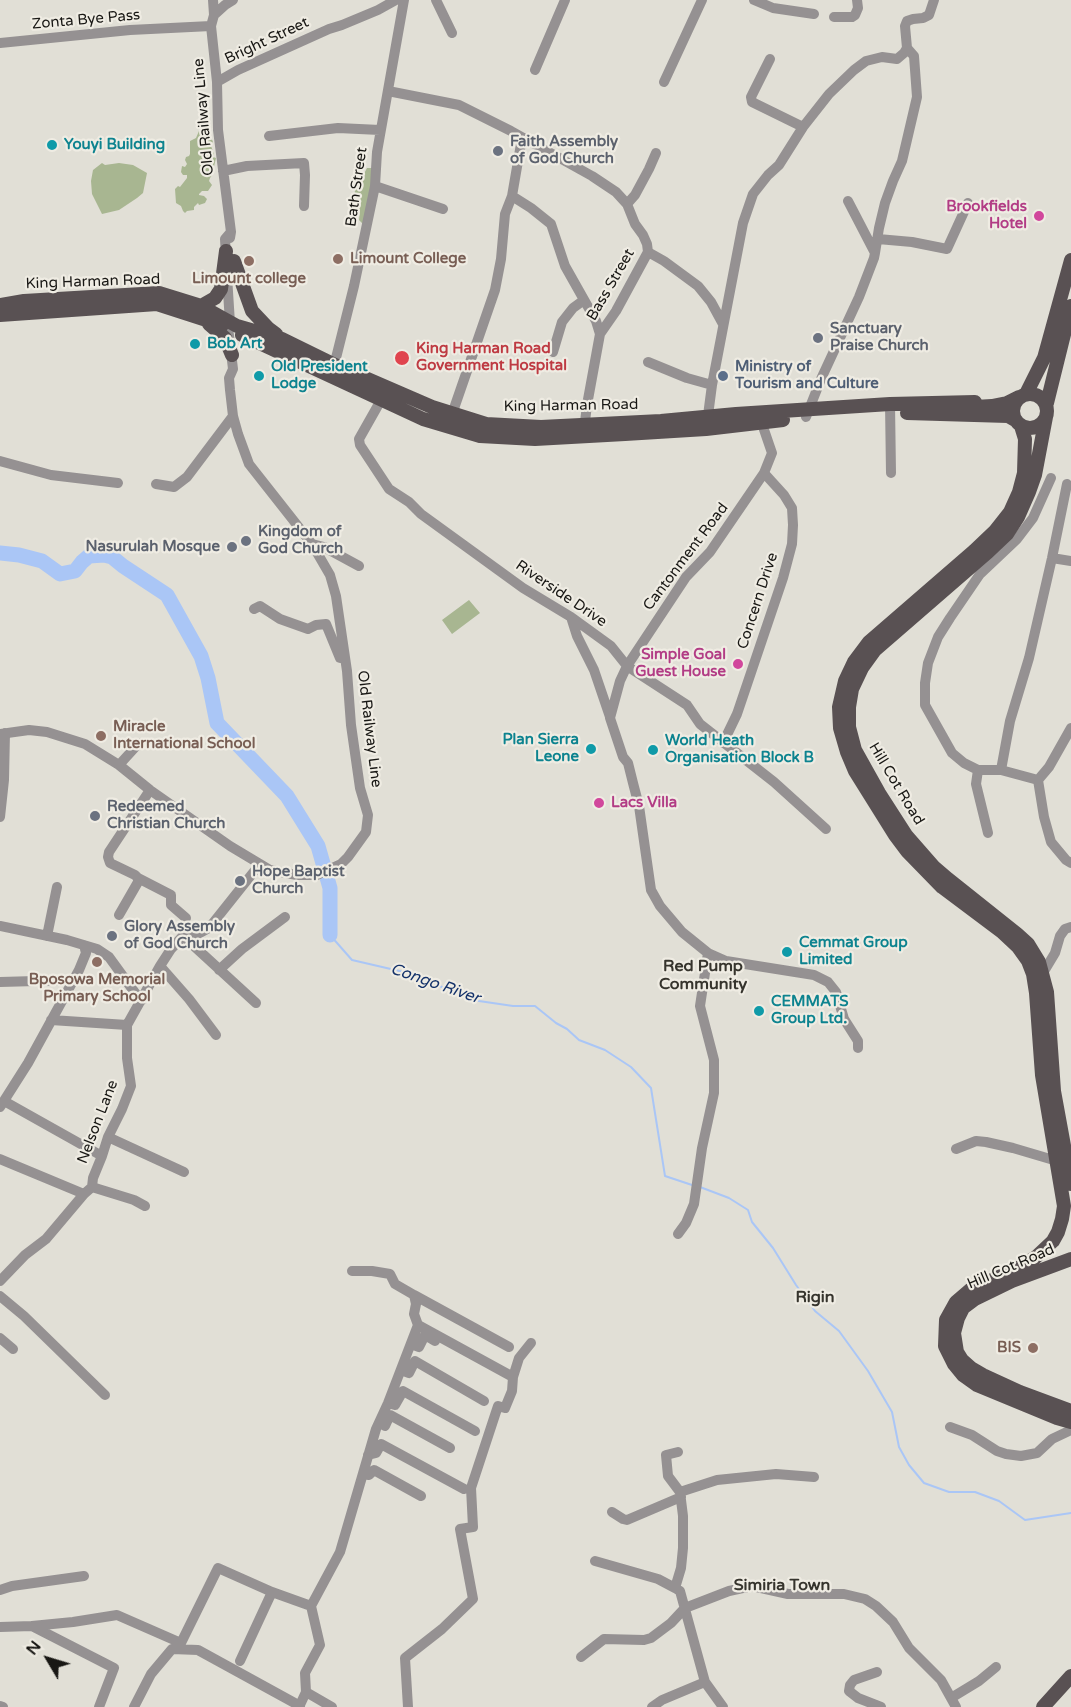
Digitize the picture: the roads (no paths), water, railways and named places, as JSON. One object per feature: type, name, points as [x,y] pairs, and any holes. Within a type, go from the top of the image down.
[{"type":"main road","points":[[230,256],[221,289],[200,311],[221,333],[234,356],[247,344],[272,349]]},
{"type":"main road","points":[[230,256],[252,311],[282,339]]},
{"type":"main road","points":[[1023,395],[1035,394],[1042,398],[1047,410],[1037,427],[1031,429],[1018,423],[1013,411],[1044,358],[1071,260]]},
{"type":"main road","name":"King Harman Road","points":[[2,310],[123,301],[200,311],[272,349],[333,370]]},
{"type":"main road","name":"Hill Cot Road","points":[[1071,306],[1047,410],[1035,476],[1018,518],[1007,534],[875,650],[862,668],[852,689],[849,707],[849,727],[855,750],[906,835],[934,867],[1017,933],[1028,944],[1039,962],[1048,1001],[1054,1091],[1071,1184]]},
{"type":"main road","name":"King Harman Road","points":[[233,327],[282,339],[333,370],[384,394],[423,419],[450,420],[480,436],[535,439],[584,430],[707,423],[808,413],[975,402],[975,407],[992,406],[1007,403],[1023,395]]},
{"type":"main road","name":"King Harman Road","points":[[890,409],[1008,416],[1018,423]]},
{"type":"main road","name":"Hill Cot Road","points":[[1018,423],[1025,439],[1024,473],[1010,512],[995,531],[974,551],[869,642],[854,662],[845,681],[839,707],[840,728],[855,771],[895,836],[942,887],[1002,932],[1018,947],[1033,974],[1042,1075],[1064,1206],[1061,1234],[1036,1257],[1017,1269],[970,1290],[956,1302],[946,1320],[945,1346],[954,1364],[963,1375],[977,1385],[1071,1422]]},
{"type":"main road","points":[[1061,1234],[1056,1251],[1061,1257],[1071,1259]]},
{"type":"main road","name":"Hill Cot Road","points":[[1071,1259],[1012,1281],[975,1299],[963,1308],[954,1333],[957,1352],[971,1368],[983,1376],[1071,1412]]},
{"type":"main road","points":[[1042,1707],[1071,1676]]},
{"type":"main road","points":[[1054,1707],[1071,1690]]},
{"type":"street","name":"Old Railway Line","points":[[2,733],[29,730],[47,732],[85,744],[119,765],[150,790],[230,846],[270,870],[317,875],[332,869],[348,857],[366,832],[368,815],[360,788],[351,725],[347,671],[336,596],[330,575],[312,544],[249,464],[234,416],[229,378],[233,369],[234,356],[230,256],[225,239],[231,232],[218,130],[218,82],[211,26],[214,15],[213,0]]},
{"type":"street","points":[[214,15],[233,0]]},
{"type":"street","name":"Bright Street","points":[[218,82],[238,70],[329,29],[378,10],[396,0]]},
{"type":"street","name":"Bath Street","points":[[333,370],[375,186],[380,130],[404,0]]},
{"type":"street","points":[[436,0],[452,33]]},
{"type":"street","points":[[664,82],[702,0]]},
{"type":"street","points":[[754,0],[773,8],[814,14]]},
{"type":"street","points":[[834,18],[855,15],[858,8],[857,0]]},
{"type":"street","points":[[808,413],[873,265],[879,228],[892,181],[902,161],[917,97],[914,56],[907,48],[905,26],[907,21],[929,15],[934,0]]},
{"type":"street","points":[[535,70],[563,1]]},
{"type":"street","name":"Zonta Bye Pass","points":[[0,43],[130,30],[211,26]]},
{"type":"street","points":[[707,423],[723,324],[745,214],[753,194],[779,165],[803,127],[829,94],[854,70],[866,61],[882,57],[897,59],[907,48]]},
{"type":"street","points":[[770,59],[751,97],[752,102],[803,127]]},
{"type":"street","name":"Bass Street","points":[[388,91],[459,105],[592,176],[616,192],[627,204],[647,244],[648,252],[616,311],[600,334],[584,430]]},
{"type":"street","points":[[269,136],[338,128],[380,130]]},
{"type":"street","points":[[450,420],[495,290],[501,259],[505,214],[512,195],[522,138]]},
{"type":"street","points":[[627,204],[650,169],[656,153]]},
{"type":"street","points":[[223,171],[247,166],[304,163],[304,206]]},
{"type":"street","points":[[375,186],[443,209]]},
{"type":"street","points":[[512,195],[551,224],[565,266],[596,321],[600,334]]},
{"type":"street","points":[[848,201],[875,253]]},
{"type":"street","points":[[878,239],[912,242],[946,249],[968,203]]},
{"type":"street","points":[[648,252],[698,286],[711,302],[723,324]]},
{"type":"street","points":[[553,352],[562,322],[573,308],[584,300]]},
{"type":"street","points":[[648,362],[687,378],[712,385]]},
{"type":"street","name":"Riverside Drive","points":[[384,394],[359,440],[389,489],[523,588],[571,617],[611,646],[627,666],[687,705],[700,724],[774,782],[826,829]]},
{"type":"street","points":[[890,409],[891,473]]},
{"type":"street","points":[[156,484],[174,487],[187,477],[234,416]]},
{"type":"street","name":"Cantonment Road","points":[[610,718],[627,666],[686,577],[710,552],[764,473],[772,453],[760,418]]},
{"type":"street","points":[[0,461],[51,475],[118,483]]},
{"type":"street","name":"Concern Drive","points":[[723,743],[737,714],[783,578],[792,544],[792,508],[784,495],[764,473]]},
{"type":"street","points":[[1001,770],[1010,721],[1029,658],[1069,485],[1051,478],[1035,476]]},
{"type":"street","points":[[1038,780],[1001,770],[978,770],[964,763],[952,753],[925,705],[925,683],[928,663],[938,637],[980,574],[1017,539],[1033,518],[1051,478]]},
{"type":"street","points":[[312,544],[324,547],[359,566]]},
{"type":"street","points":[[1052,558],[1071,561]]},
{"type":"street","points":[[254,609],[260,606],[280,619],[308,628],[326,624],[347,671]]},
{"type":"street","points":[[571,617],[577,636],[594,670],[628,763],[639,806],[651,890],[660,906],[690,939],[708,953],[726,961],[803,973],[828,982],[837,992],[844,1019],[858,1041],[858,1048]]},
{"type":"street","points":[[1071,728],[1049,767],[1038,780],[1051,842],[1071,863]]},
{"type":"street","points":[[0,817],[4,780],[2,733]]},
{"type":"street","points":[[119,765],[139,743]]},
{"type":"street","points":[[978,770],[976,784],[988,833]]},
{"type":"street","points":[[150,790],[109,852],[108,857],[110,863],[171,895],[171,905],[186,918]]},
{"type":"street","points":[[51,1020],[128,1025],[171,949],[183,936],[200,933],[209,928],[260,864]]},
{"type":"street","points":[[119,915],[138,882],[138,878]]},
{"type":"street","points":[[47,936],[57,887]]},
{"type":"street","points":[[219,970],[242,949],[285,917]]},
{"type":"street","points":[[0,926],[97,949],[109,957],[141,1001]]},
{"type":"street","points":[[1042,973],[1055,953],[1060,936],[1065,929],[1071,927]]},
{"type":"street","points":[[183,936],[256,1003]]},
{"type":"street","points":[[84,945],[86,953],[84,959],[28,1063],[2,1104],[102,1156]]},
{"type":"street","points":[[678,1234],[686,1223],[694,1204],[702,1148],[714,1093],[714,1060],[700,1006],[708,953]]},
{"type":"street","points":[[160,966],[216,1035]]},
{"type":"street","points":[[0,982],[72,980]]},
{"type":"street","name":"Nelson Lane","points":[[0,1281],[25,1254],[46,1239],[88,1190],[131,1086],[127,1058],[128,1025]]},
{"type":"street","points":[[108,1137],[184,1172]]},
{"type":"street","points":[[956,1149],[976,1141],[986,1142],[1057,1161]]},
{"type":"street","points":[[0,1159],[88,1190],[134,1200],[145,1206]]},
{"type":"street","points":[[352,1271],[390,1274],[395,1284],[509,1347]]},
{"type":"street","points":[[0,1627],[73,1622],[117,1615],[179,1646],[198,1650],[300,1707],[306,1692],[305,1673],[320,1645],[311,1606],[340,1552],[376,1429],[418,1325],[414,1314],[416,1304],[414,1295]]},
{"type":"street","points":[[0,1296],[24,1316],[105,1395]]},
{"type":"street","points":[[418,1325],[513,1377]]},
{"type":"street","points":[[411,1344],[419,1347],[425,1335],[496,1374]]},
{"type":"street","points":[[0,1338],[14,1349]]},
{"type":"street","points":[[408,1707],[405,1659],[442,1629],[473,1599],[460,1529],[473,1527],[471,1488],[498,1406],[505,1408],[512,1391],[513,1377],[519,1358],[531,1344]]},
{"type":"street","points":[[401,1370],[409,1373],[415,1361],[484,1401]]},
{"type":"street","points":[[388,1403],[395,1405],[403,1392],[475,1431]]},
{"type":"street","points":[[376,1429],[382,1431],[390,1415],[450,1448]]},
{"type":"street","points":[[950,1427],[972,1435],[997,1451],[1021,1456],[1037,1453],[1052,1439],[1071,1430]]},
{"type":"street","points":[[368,1455],[376,1453],[381,1444],[464,1489]]},
{"type":"street","points":[[675,1588],[681,1568],[684,1539],[680,1494],[668,1476],[666,1455],[678,1452]]},
{"type":"street","points":[[363,1474],[369,1475],[374,1470],[421,1496]]},
{"type":"street","points":[[612,1512],[623,1520],[627,1520],[680,1494],[717,1480],[776,1474],[814,1477]]},
{"type":"street","points":[[595,1561],[658,1579],[680,1591],[705,1682],[723,1707]]},
{"type":"street","points":[[134,1707],[151,1674],[172,1649],[179,1646],[218,1568],[311,1606]]},
{"type":"street","points":[[0,1590],[12,1586],[84,1576]]},
{"type":"street","points":[[581,1657],[604,1640],[651,1638],[671,1623],[685,1608],[729,1591],[752,1586],[788,1594],[844,1594],[865,1599],[893,1622],[909,1648],[941,1680],[953,1703],[996,1667]]},
{"type":"street","points":[[240,1661],[272,1592]]},
{"type":"street","points":[[32,1626],[114,1668],[99,1707]]},
{"type":"street","points":[[877,1672],[854,1680],[849,1691],[858,1698],[881,1707]]},
{"type":"street","points":[[651,1707],[705,1682]]},
{"type":"street","points":[[306,1692],[332,1707]]},
{"type":"waterway","points":[[0,553],[42,561],[60,574],[75,571],[89,556],[112,557],[167,595],[201,656],[217,723],[287,796],[318,846],[330,888],[330,935]]},
{"type":"waterway","name":"Congo River","points":[[330,935],[352,960],[408,973],[479,1001],[513,1006],[535,1006],[579,1040],[605,1050],[631,1067],[651,1088],[665,1176],[692,1185]]},
{"type":"waterway","name":"Congo River","points":[[700,1187],[729,1198],[748,1210],[752,1222],[773,1248],[815,1311],[839,1331],[868,1371],[892,1412],[899,1447],[909,1465],[924,1483],[949,1492],[975,1492],[999,1501],[1025,1520],[1071,1513]]},
{"type":"place","name":"Youyi Building","points":[[52,145]]},
{"type":"place","name":"Faith Assembly of God Church","points":[[498,151]]},
{"type":"place","name":"Brookfields Hotel","points":[[1039,216]]},
{"type":"place","name":"Limount College","points":[[338,259]]},
{"type":"place","name":"Limount college","points":[[249,261]]},
{"type":"place","name":"Sanctuary Praise Church","points":[[818,338]]},
{"type":"place","name":"Bob Art","points":[[195,344]]},
{"type":"place","name":"King Harman Road Government Hospital","points":[[402,358]]},
{"type":"place","name":"Old President Lodge","points":[[259,376]]},
{"type":"place","name":"Ministry of Tourism and Culture","points":[[723,376]]},
{"type":"place","name":"Kingdom of God Church","points":[[246,541]]},
{"type":"place","name":"Nasurulah Mosque","points":[[232,547]]},
{"type":"place","name":"Simple Goal Guest House","points":[[738,664]]},
{"type":"place","name":"Miracle International School","points":[[101,736]]},
{"type":"place","name":"Plan Sierra Leone","points":[[591,749]]},
{"type":"place","name":"World Heath Organisation Block B","points":[[653,750]]},
{"type":"place","name":"Lacs Villa","points":[[599,803]]},
{"type":"place","name":"Redeemed Christian Church","points":[[95,816]]},
{"type":"place","name":"Hope Baptist Church","points":[[240,881]]},
{"type":"place","name":"Glory Assembly of God Church","points":[[112,936]]},
{"type":"place","name":"Cemmat Group Limited","points":[[787,952]]},
{"type":"place","name":"Bposowa Memorial Primary School","points":[[97,962]]},
{"type":"place","name":"CEMMATS Group Ltd.","points":[[759,1011]]},
{"type":"place","name":"BIS","points":[[1033,1348]]},
{"type":"district","name":"Red Pump Community","points":[[703,976]]},
{"type":"district","name":"Rigin","points":[[815,1298]]},
{"type":"district","name":"Simiria Town","points":[[782,1586]]}]
